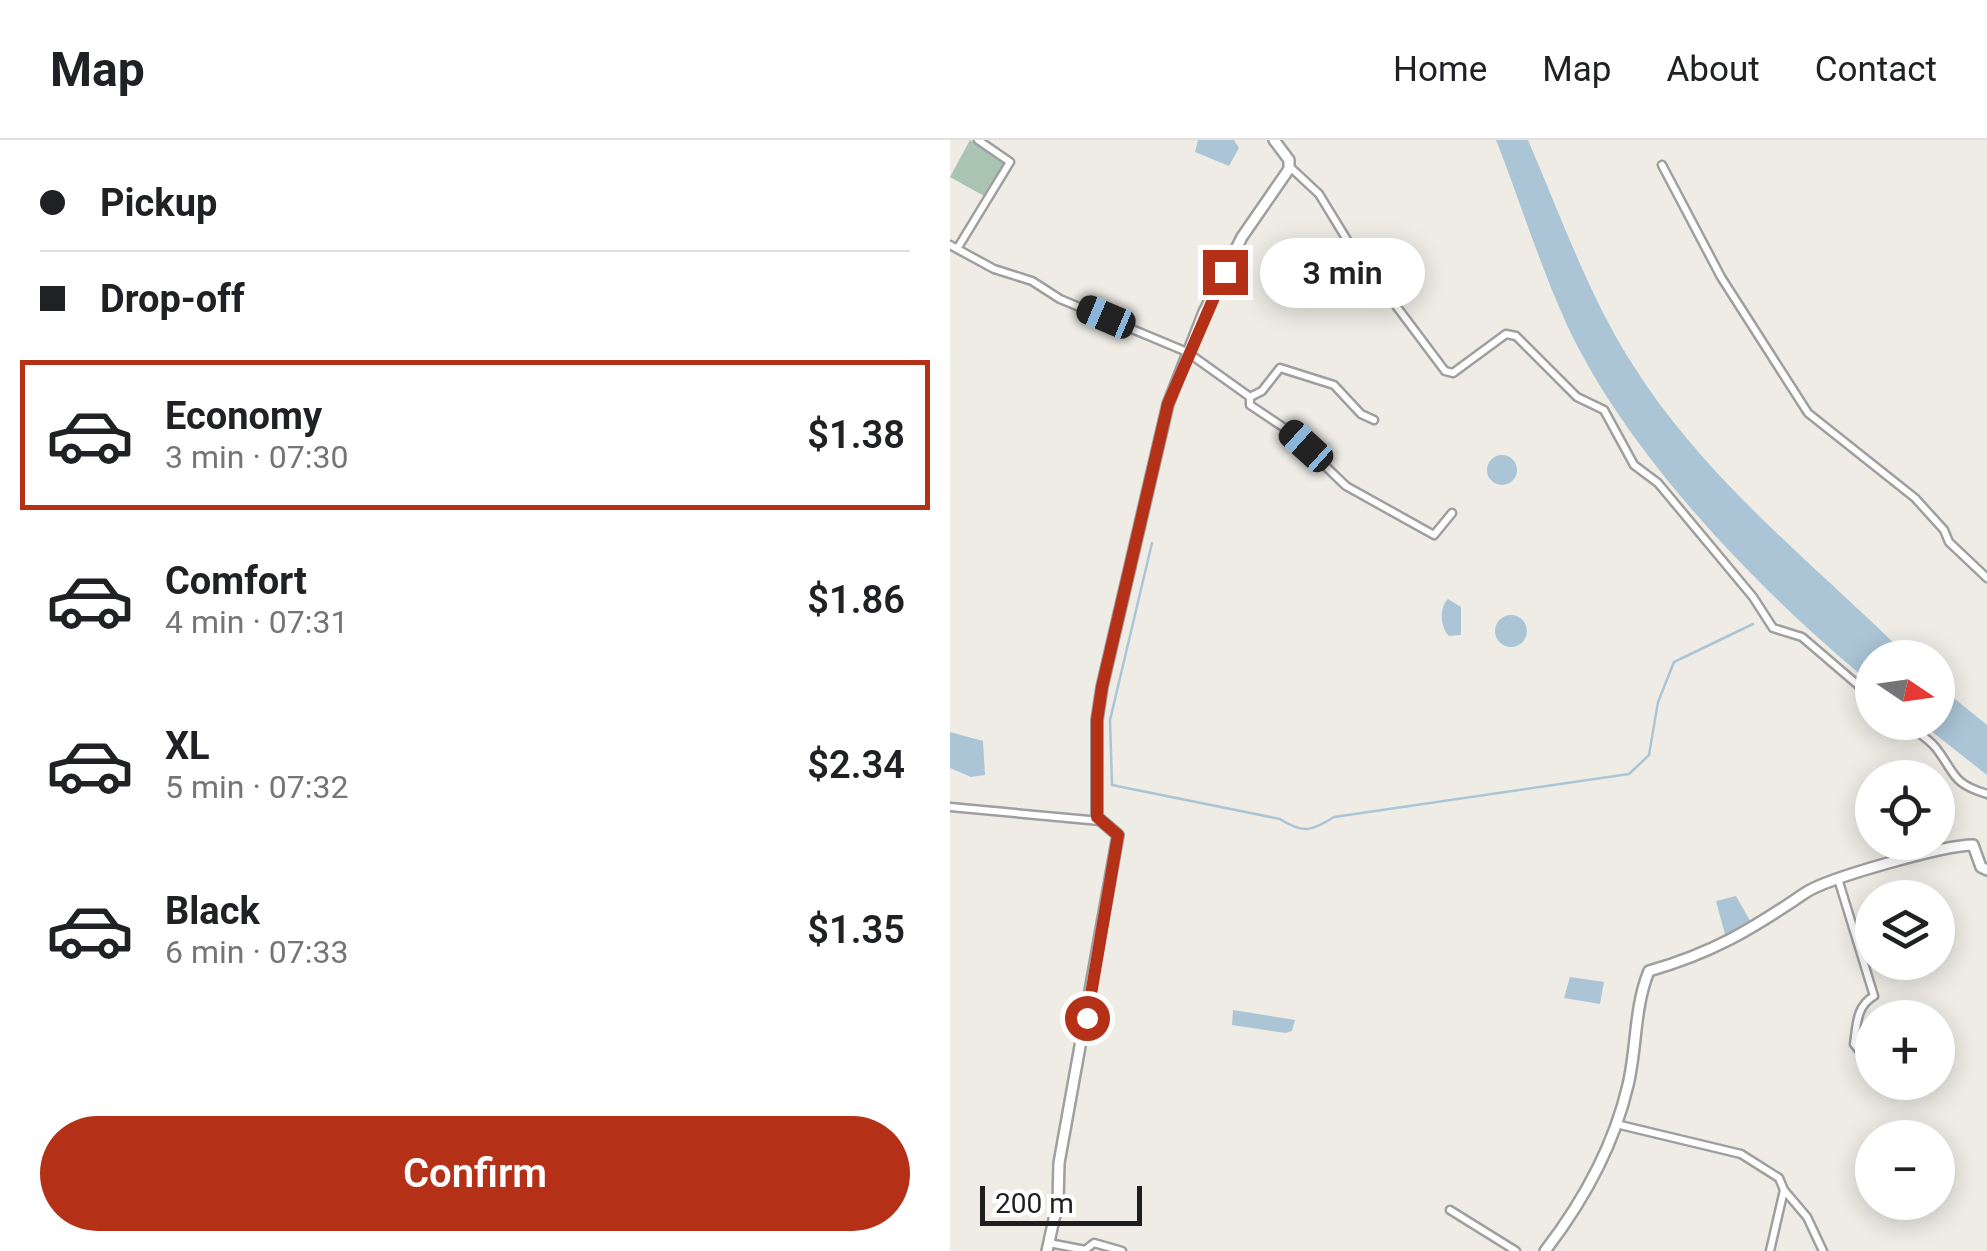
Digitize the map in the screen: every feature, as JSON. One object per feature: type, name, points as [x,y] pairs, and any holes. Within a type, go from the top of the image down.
[{"type":"street","points":[[978,140],[1010,162],[954,247],[1008,275],[1032,280],[1060,299],[1187,352],[1250,397],[1257,411],[1289,431],[1339,480],[1431,536],[1452,513]]},
{"type":"street","points":[[1274,140],[1290,166],[1319,194],[1374,284],[1385,291],[1445,371],[1453,373],[1506,334],[1516,336],[1577,397],[1604,410],[1634,465],[1658,483],[1746,588],[1772,628],[1802,636],[1855,682]]},
{"type":"street","points":[[1662,165],[1721,277],[1808,413],[1915,498],[1950,542],[1987,578]]},
{"type":"street","points":[[1100,821],[1096,734],[1102,687],[1168,404],[1187,352],[1242,237],[1290,166]]},
{"type":"street","points":[[1250,397],[1262,391],[1280,368],[1334,385],[1374,420]]},
{"type":"street","points":[[1925,740],[1936,749],[1949,774],[1968,789],[1987,794]]},
{"type":"street","points":[[950,807],[1100,821],[1118,835],[1058,1163],[1058,1201],[1048,1247],[1085,1250],[1094,1243],[1122,1251]]},
{"type":"street","points":[[1545,1251],[1582,1200],[1614,1124],[1629,1081],[1649,971],[1730,944],[1806,892],[1938,849],[1971,844],[1981,867],[1987,870]]},
{"type":"street","points":[[1839,882],[1874,996],[1865,1000]]},
{"type":"street","points":[[1614,1124],[1745,1156],[1779,1178],[1784,1190],[1808,1217],[1822,1251]]},
{"type":"street","points":[[1770,1251],[1784,1190]]},
{"type":"street","points":[[1450,1210],[1516,1251]]},
{"type":"green space","points":[[970,140],[1007,162],[986,197],[950,177]]},
{"type":"water","points":[[1198,140],[1234,140],[1239,148],[1229,166],[1195,152]]},
{"type":"water","points":[[1496,140],[1528,140],[1601,309],[1660,404],[1725,482],[1890,640],[1855,640],[1855,669],[1743,565],[1661,472],[1593,374],[1567,325]]},
{"type":"water","points":[[1502,455],[1513,459],[1517,470],[1513,481],[1502,485],[1491,481],[1487,470],[1491,459]]},
{"type":"water","points":[[1448,599],[1461,607],[1461,635],[1449,636],[1442,623]]},
{"type":"water","points":[[1511,615],[1523,619],[1527,631],[1523,643],[1511,647],[1499,643],[1495,631],[1499,619]]},
{"type":"water","points":[[1955,699],[1987,725],[1987,775],[1943,740],[1955,740]]},
{"type":"water","points":[[950,732],[983,741],[985,775],[971,777],[950,768]]},
{"type":"water","points":[[1736,896],[1752,924],[1726,938],[1716,901]]},
{"type":"water","points":[[1570,977],[1604,982],[1600,1004],[1564,998]]},
{"type":"water","points":[[1233,1010],[1295,1020],[1292,1031],[1286,1033],[1232,1025]]},
{"type":"waterway","points":[[1152,543],[1110,720],[1112,785],[1280,819],[1301,829],[1313,828],[1334,817],[1629,774],[1649,755],[1658,702],[1674,662],[1753,624]]},
{"type":"route","points":[[1087,1018],[1118,835],[1118,831],[1097,817],[1097,720],[1102,687],[1168,404],[1204,312],[1225,272]]}]
